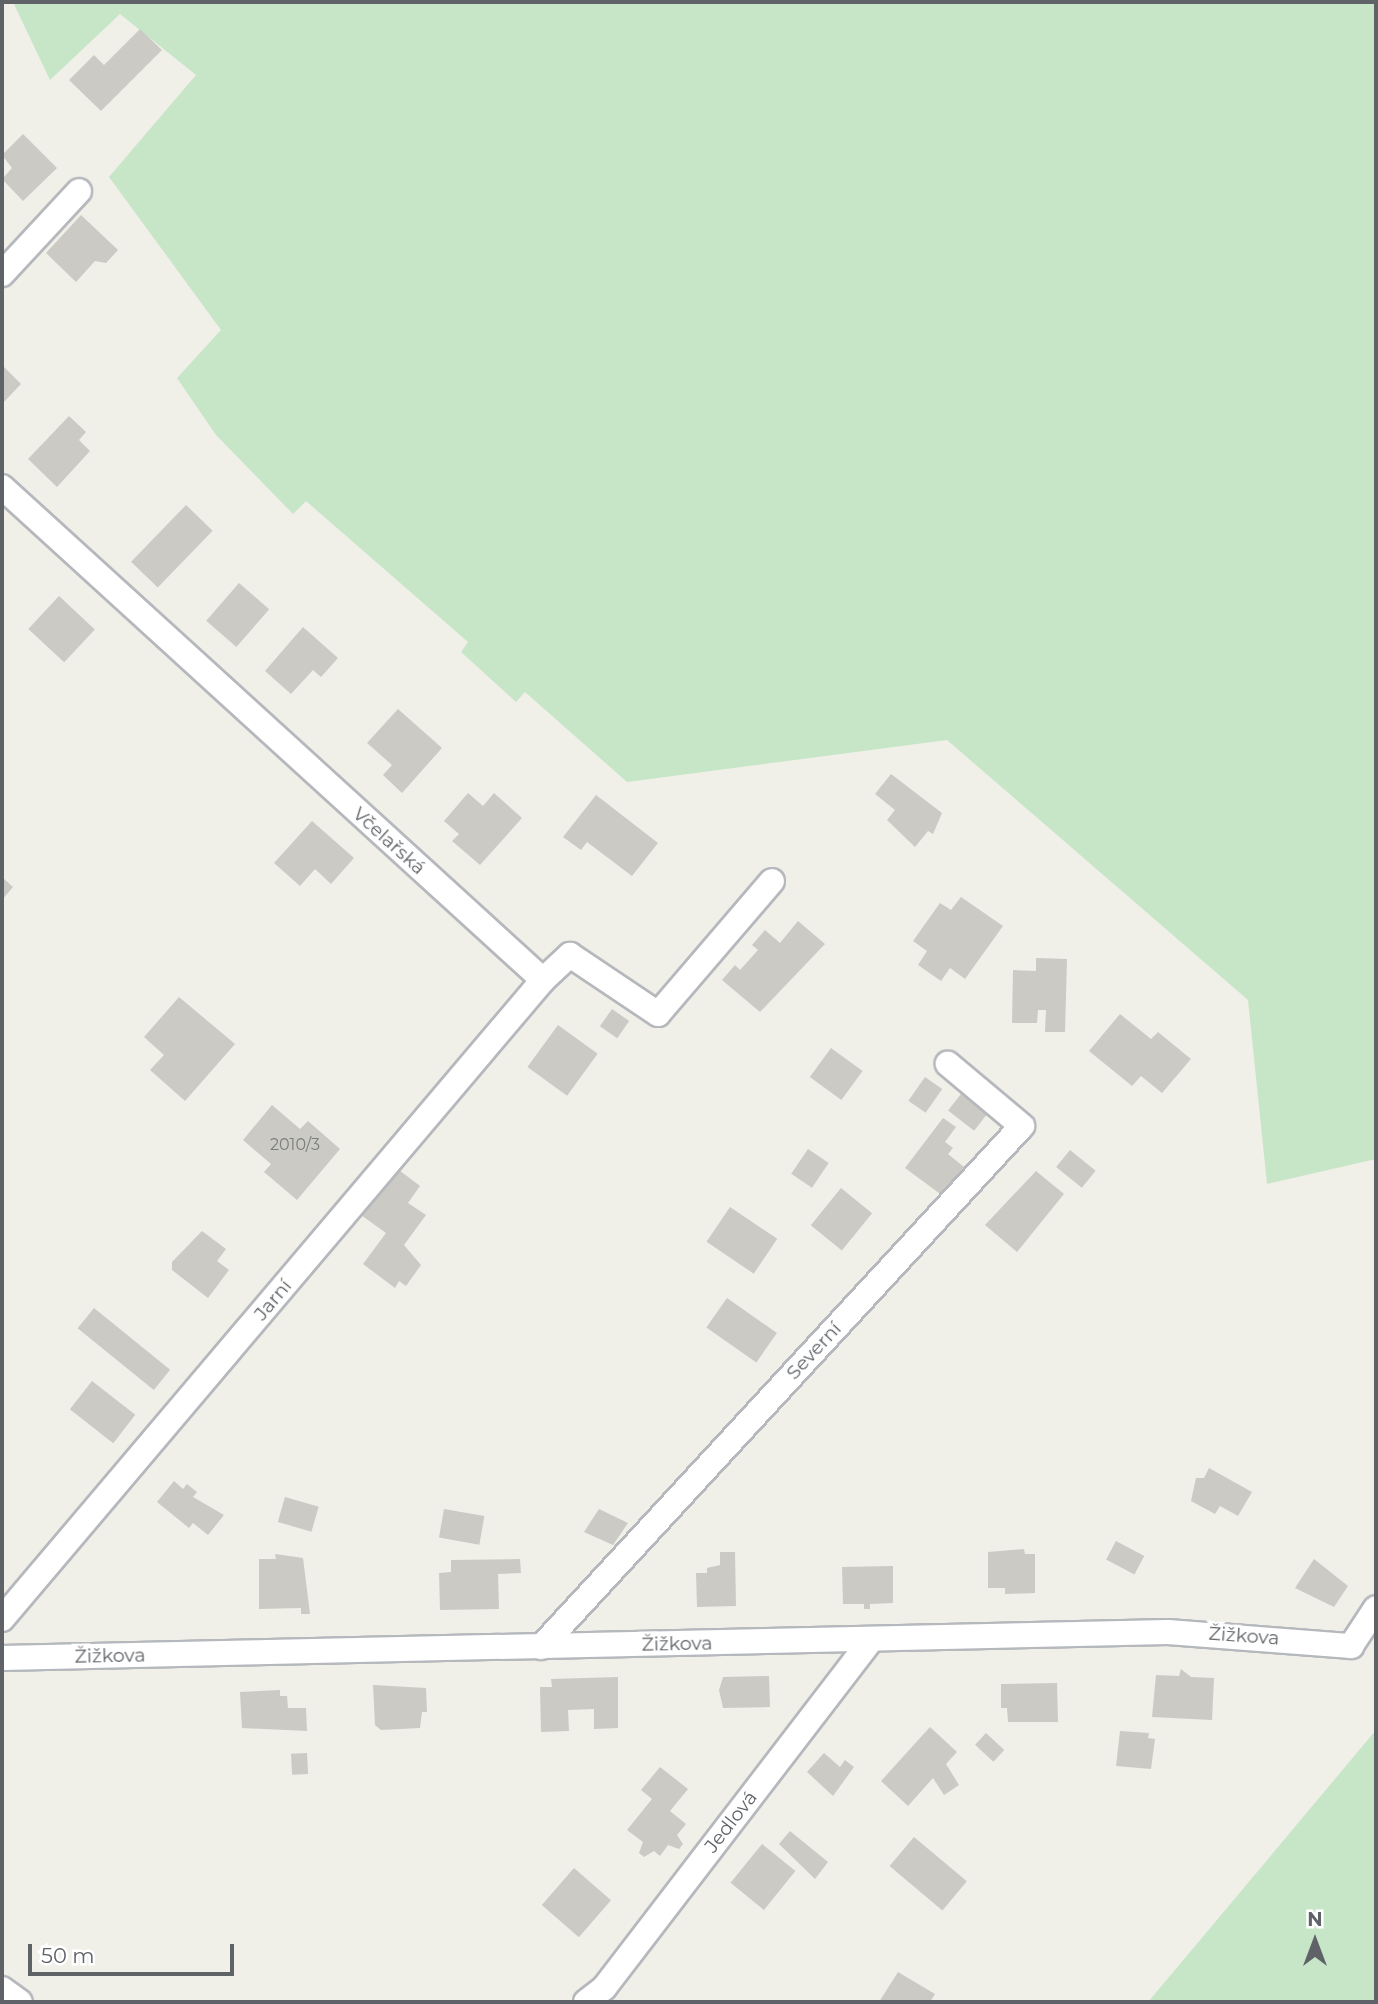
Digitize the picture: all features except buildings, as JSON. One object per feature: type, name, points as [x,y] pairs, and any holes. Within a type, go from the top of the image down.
[{"type":"street","points":[[2,274],[79,191]]},
{"type":"street","name":"Včelařská","points":[[2,487],[543,980]]},
{"type":"street","points":[[543,980],[570,955],[658,1014],[772,881]]},
{"type":"street","name":"Jarní","points":[[2,1619],[543,980]]},
{"type":"street","name":"Severní","points":[[541,1647],[1022,1126],[948,1064]]},
{"type":"street","name":"Žižkova","points":[[2,1658],[1168,1632],[1351,1646],[1376,1608]]},
{"type":"street","name":"Jedlová","points":[[586,2002],[604,1988],[872,1639]]},
{"type":"street","points":[[2,1989],[20,2002]]},
{"type":"green space","points":[[13,2],[1376,2],[1376,1159],[1267,1184],[1248,1000],[947,740],[627,782],[525,692],[516,702],[461,652],[468,642],[306,501],[293,514],[216,435],[177,378],[221,330],[109,177],[196,75],[120,14],[50,80]]},
{"type":"green space","points":[[1376,1730],[1376,2002],[1148,2002],[1185,1958]]}]
